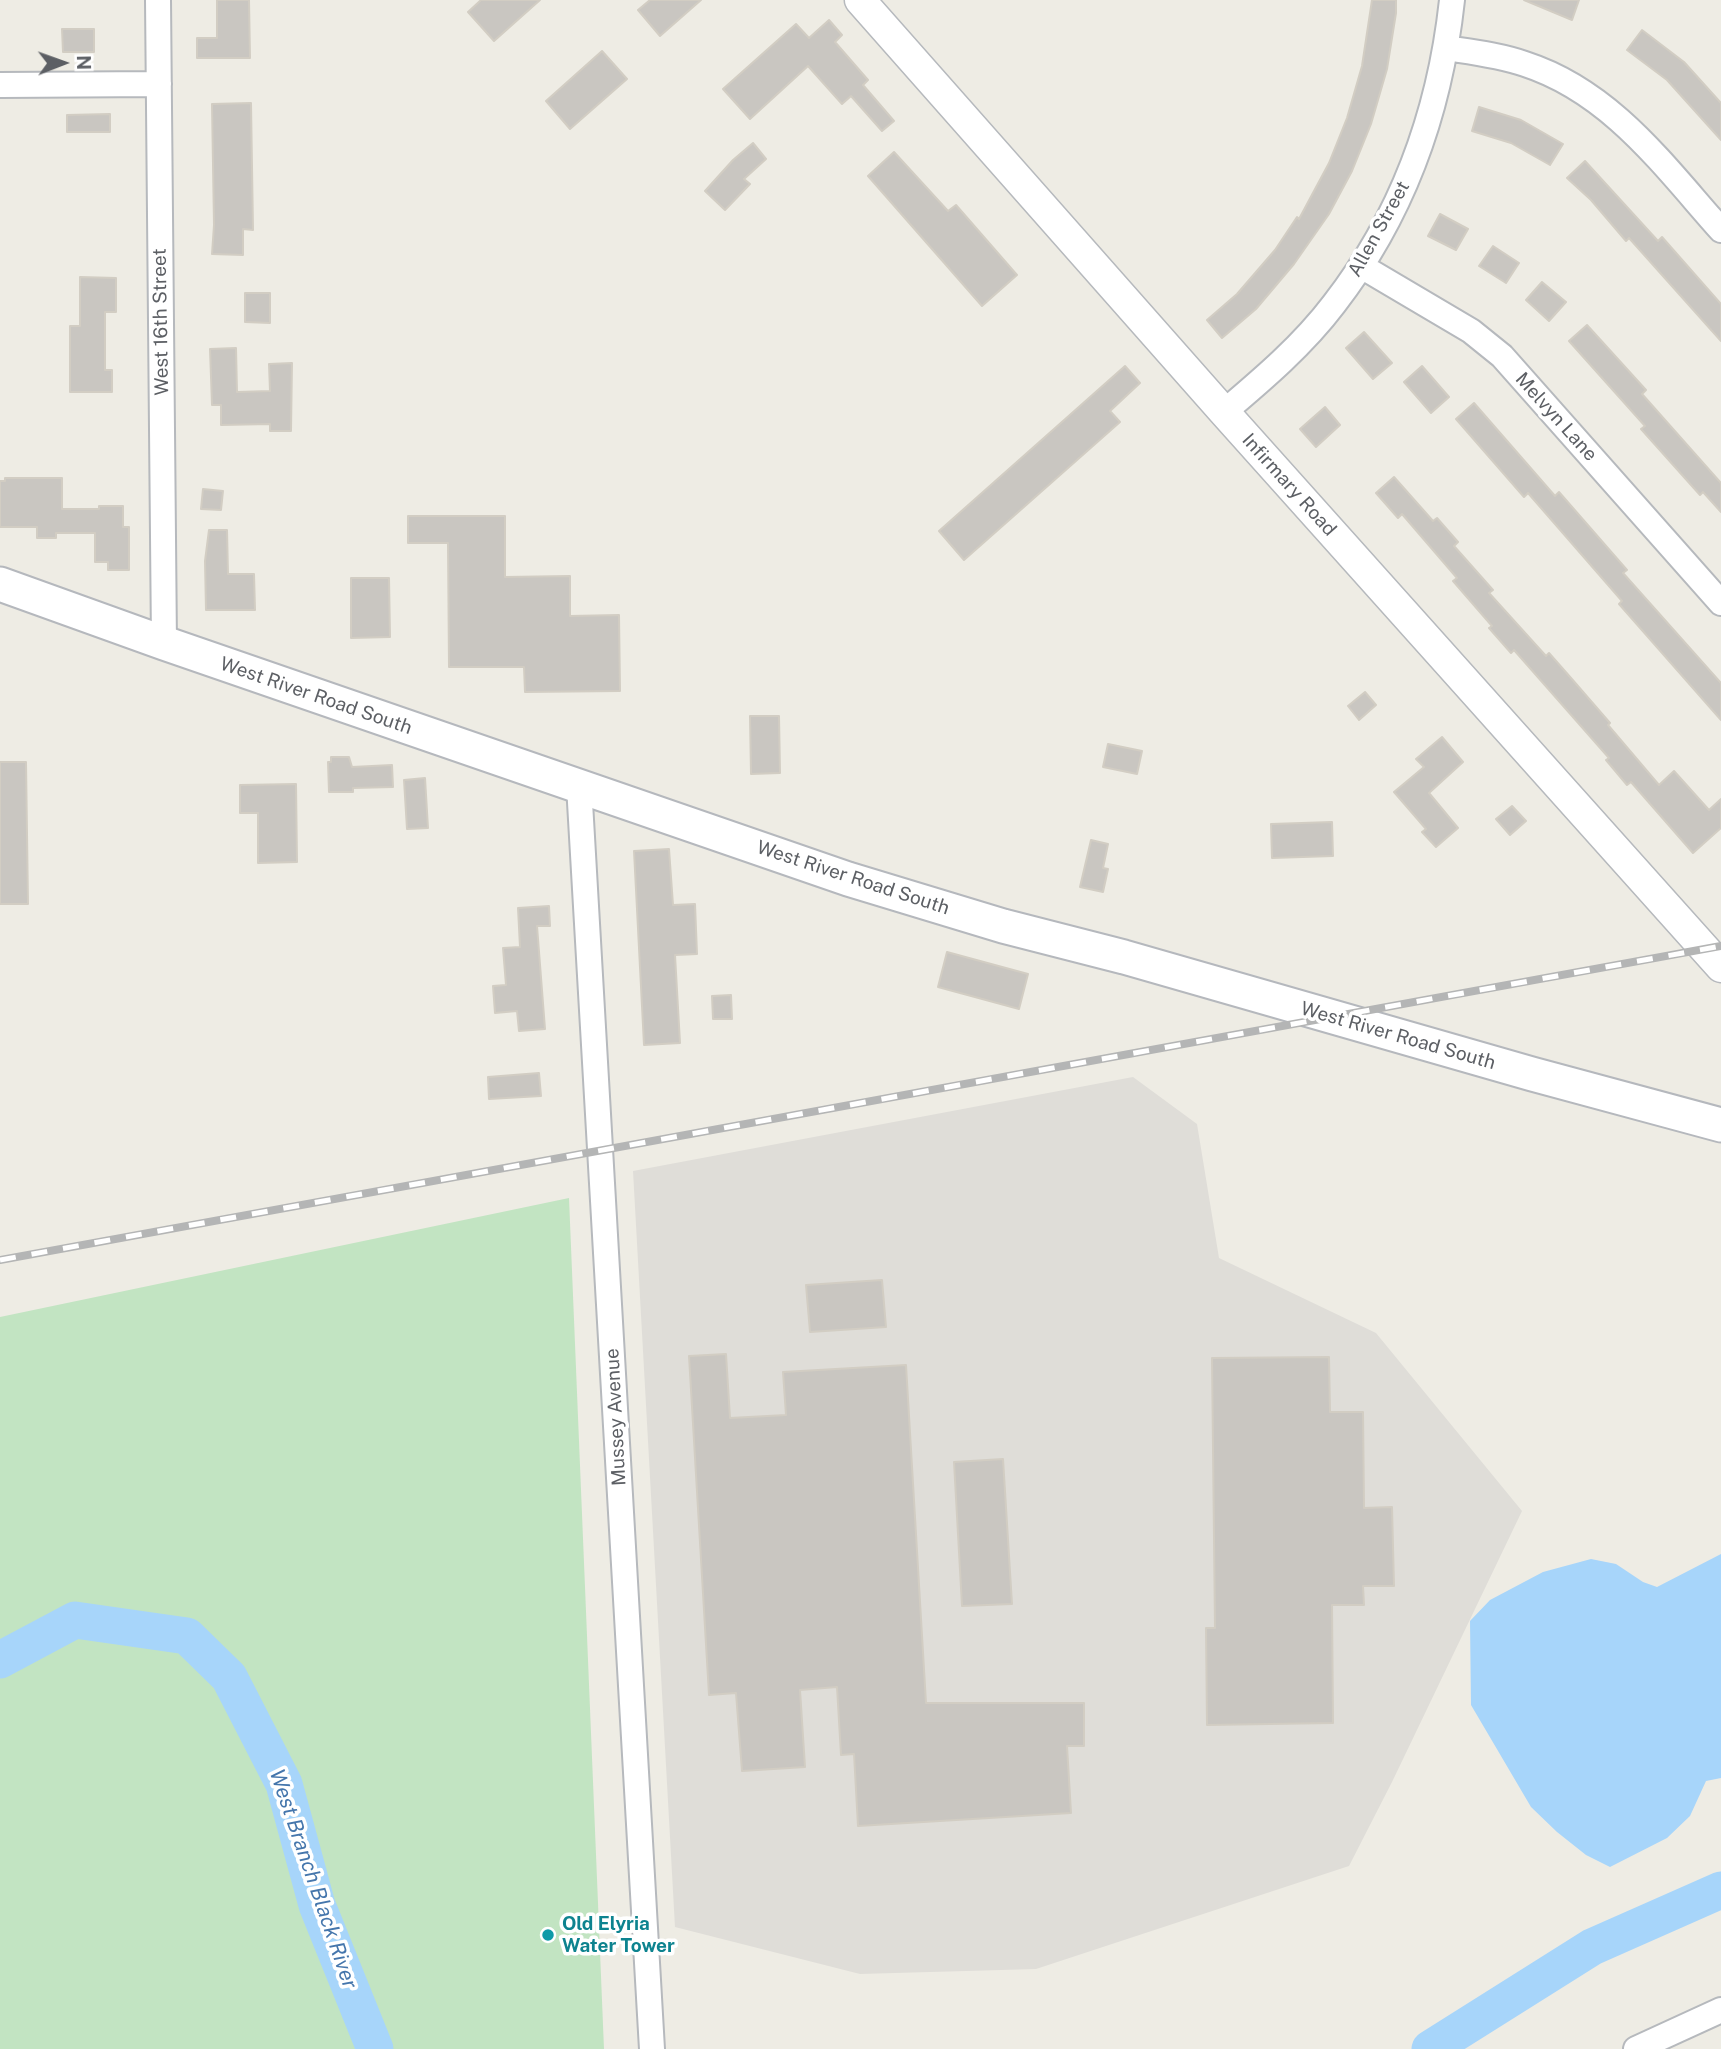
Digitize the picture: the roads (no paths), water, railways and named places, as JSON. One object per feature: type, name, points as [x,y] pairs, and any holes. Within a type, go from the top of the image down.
[{"type":"main road","name":"West River Road South","points":[[0,584],[848,878],[1003,926],[1125,957],[1532,1074],[1721,1125]]},
{"type":"street","name":"West 16th Street","points":[[158,0],[164,643]]},
{"type":"street","name":"Infirmary Road","points":[[860,0],[1224,412],[1721,967]]},
{"type":"street","name":"Allen Street","points":[[1224,412],[1301,341],[1333,305],[1362,266],[1386,225],[1411,170],[1438,91],[1451,0]]},
{"type":"street","points":[[1446,48],[1502,57],[1525,64],[1569,83],[1590,96],[1628,126],[1721,230]]},
{"type":"street","points":[[0,85],[159,84]]},
{"type":"street","name":"Melvyn Lane","points":[[1362,266],[1471,331],[1502,356],[1721,603]]},
{"type":"street","name":"Mussey Avenue","points":[[579,785],[652,2049]]},
{"type":"street","points":[[1636,2049],[1721,2010]]},
{"type":"water","points":[[1721,1554],[1721,1778],[1706,1781],[1690,1816],[1667,1838],[1610,1867],[1586,1855],[1531,1807],[1471,1705],[1470,1621],[1490,1600],[1543,1572],[1591,1559],[1616,1564],[1643,1582],[1657,1587]]},
{"type":"waterway","name":"West Branch Black River","points":[[0,1660],[75,1620],[187,1636],[229,1677],[284,1784],[317,1905],[375,2049]]},
{"type":"waterway","name":"West Branch Black River","points":[[1430,2049],[1592,1947],[1721,1890]]},
{"type":"railway","points":[[0,1260],[1721,946]]},
{"type":"place","name":"Old Elyria Water Tower","points":[[548,1935]]}]
